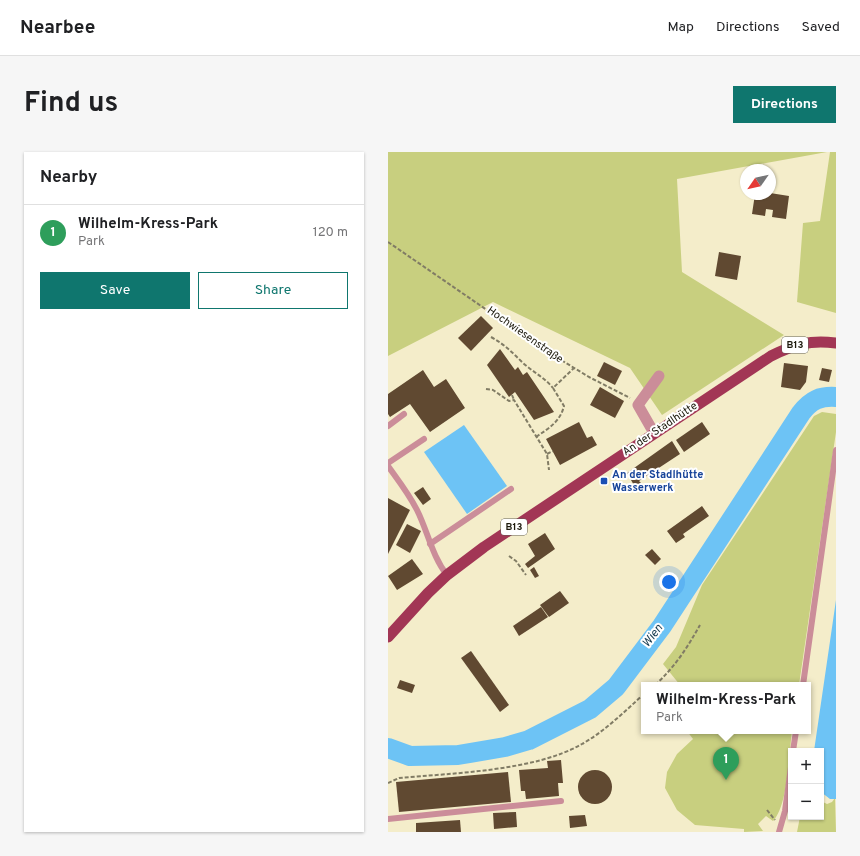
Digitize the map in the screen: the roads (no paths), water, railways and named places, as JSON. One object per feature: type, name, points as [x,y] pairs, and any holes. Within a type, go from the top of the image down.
[{"type":"main road","name":"An der Stadlhütte","points":[[388,637],[428,593],[447,575],[490,543],[771,356],[794,345],[807,342],[836,343]]},
{"type":"street","points":[[654,433],[638,405],[659,376]]},
{"type":"lane","points":[[388,426],[404,414]]},
{"type":"lane","points":[[424,439],[388,464],[408,493],[418,512],[438,564],[447,575]]},
{"type":"lane","points":[[803,682],[836,450]]},
{"type":"lane","points":[[430,544],[511,489]]},
{"type":"lane","points":[[793,748],[796,734]]},
{"type":"lane","points":[[779,832],[785,811],[789,784]]},
{"type":"lane","points":[[388,819],[561,801]]},
{"type":"water","points":[[464,425],[507,486],[467,514],[424,452]]},
{"type":"water","points":[[836,600],[836,799],[830,799],[824,794],[824,748],[814,748]]},
{"type":"waterway","name":"Wien","points":[[388,748],[410,756],[458,755],[505,747],[529,740],[590,709],[616,687],[662,626],[801,413],[808,405],[816,400],[825,397],[836,397]]},
{"type":"place","name":"An der Stadlhütte Wasserwerk","points":[[604,481]]},
{"type":"place","name":"Wilhelm-Kress-Park","points":[[726,780]]}]
